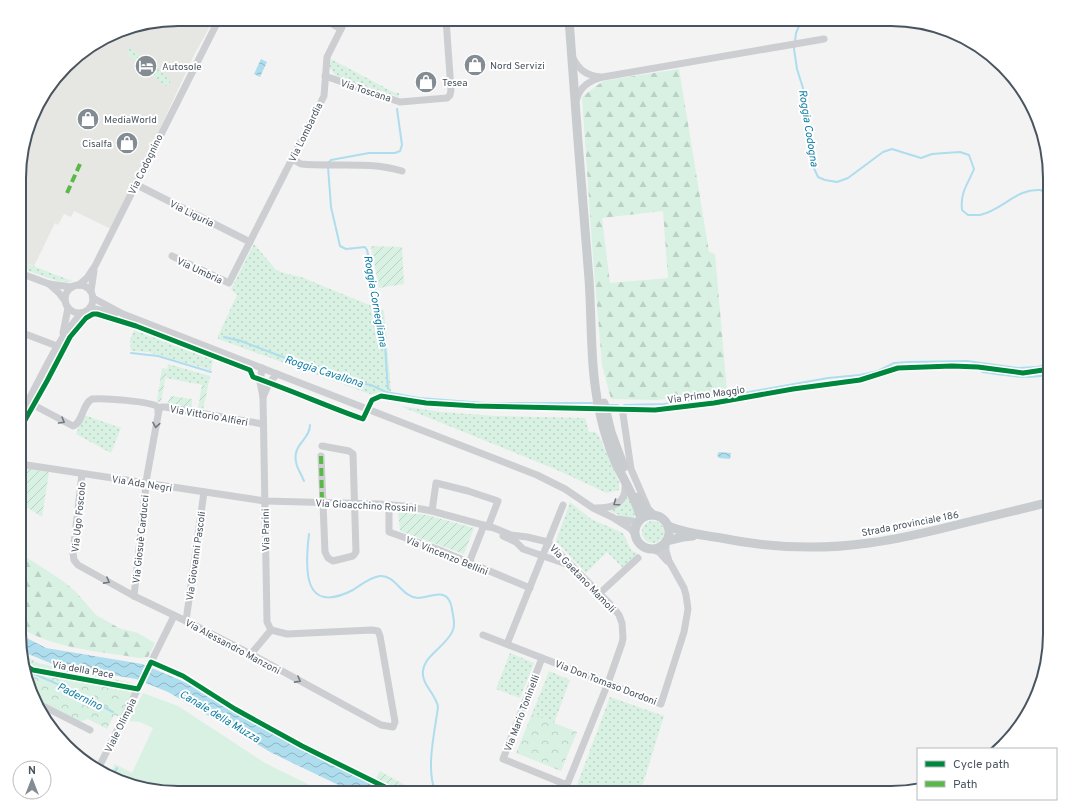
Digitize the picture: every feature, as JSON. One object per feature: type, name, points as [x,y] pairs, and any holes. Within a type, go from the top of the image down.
[{"type":"main road","points":[[570,26],[594,376],[599,408],[604,432],[615,462],[636,502],[639,520],[635,528],[635,535],[640,544],[650,548],[659,547],[666,541],[669,534],[668,526],[664,520],[651,513],[644,506],[633,489],[619,454],[605,408],[593,347]]},
{"type":"main road","name":"Strada provinciale 186","points":[[700,535],[772,546],[803,547],[854,545],[920,534],[1043,504]]},
{"type":"main road","points":[[639,520],[651,513]]},
{"type":"main road","points":[[668,526],[700,535]]},
{"type":"main road","points":[[666,541],[700,535]]},
{"type":"street","name":"Via Codognino","points":[[75,286],[87,278],[95,266],[215,26]]},
{"type":"street","points":[[336,26],[341,29]]},
{"type":"street","name":"Via Lombardia","points":[[250,242],[324,96],[327,57],[342,26]]},
{"type":"street","name":"Via Toscana","points":[[325,76],[400,102],[447,98],[450,95],[451,90],[446,26]]},
{"type":"street","points":[[575,104],[577,96],[584,86],[592,80],[603,77],[824,39]]},
{"type":"street","points":[[572,55],[577,66],[582,71],[588,74],[603,77]]},
{"type":"street","points":[[292,159],[301,164],[372,165],[395,168],[402,171]]},
{"type":"street","name":"Via Liguria","points":[[135,184],[250,242]]},
{"type":"street","name":"Via Umbria","points":[[172,256],[229,284],[250,242]]},
{"type":"street","name":"Via Codognino","points":[[92,295],[95,266]]},
{"type":"street","points":[[26,275],[49,284],[83,286],[92,295],[123,314],[537,475],[565,489],[593,508],[612,517],[631,529],[635,535]]},
{"type":"street","points":[[49,284],[59,293],[74,312],[82,313]]},
{"type":"street","points":[[62,338],[67,304],[66,293],[75,286]]},
{"type":"street","points":[[90,308],[92,295]]},
{"type":"street","points":[[26,406],[57,346],[73,322],[82,313],[90,308],[123,314]]},
{"type":"street","points":[[26,334],[57,346]]},
{"type":"street","name":"Via Primo Maggio","points":[[651,513],[631,469],[622,414],[623,410],[655,410],[714,403],[793,389],[860,380],[898,368],[952,366],[978,367],[1023,373],[1043,370]]},
{"type":"street","name":"Via Parini","points":[[262,368],[260,382],[263,397],[267,622],[271,630]]},
{"type":"street","name":"Via Parini","points":[[263,397],[269,384],[277,374]]},
{"type":"street","points":[[28,402],[73,426],[77,424],[88,401],[92,399],[122,400],[153,405],[158,407],[158,412]]},
{"type":"street","name":"Via Vittorio Alfieri","points":[[146,483],[158,412],[161,407],[263,424]]},
{"type":"street","points":[[321,456],[322,503],[326,552],[328,558],[333,561],[353,556],[356,552],[353,454],[349,451],[322,446]]},
{"type":"street","name":"Via Ada Negri","points":[[26,465],[265,501]]},
{"type":"street","name":"Via Ugo Foscolo","points":[[74,560],[73,553],[82,474]]},
{"type":"street","points":[[593,508],[608,508],[620,500],[624,496],[625,482]]},
{"type":"street","name":"Via Giosuè Carducci","points":[[134,596],[146,483]]},
{"type":"street","points":[[432,511],[436,483],[468,491],[498,501],[469,563]]},
{"type":"street","name":"Via Giovanni Pascoli","points":[[186,621],[204,492]]},
{"type":"street","name":"Via Gioacchino Rossini","points":[[265,501],[389,505],[432,511],[486,526],[511,535],[548,542]]},
{"type":"street","points":[[507,644],[563,504]]},
{"type":"street","name":"Via Vincenzo Bellini","points":[[389,505],[389,532],[436,549],[530,588]]},
{"type":"street","points":[[612,517],[639,520]]},
{"type":"street","name":"Via Gioacchino Rossini","points":[[486,526],[493,532],[516,542],[523,550],[574,567]]},
{"type":"street","name":"Via Don Tomaso Dordoni","points":[[483,634],[661,704],[684,632],[687,616],[686,595],[667,556],[666,541]]},
{"type":"street","name":"Via Gaetano Mamoli","points":[[548,542],[600,593],[619,615],[623,632],[622,643],[608,683]]},
{"type":"street","name":"Via Don Tomaso Dordoni","points":[[650,548],[659,552],[672,565]]},
{"type":"street","points":[[600,593],[638,558]]},
{"type":"street","name":"Via Alessandro Manzoni","points":[[74,560],[78,565],[134,596],[251,654],[381,725],[393,727],[395,722],[378,631],[287,634],[271,630]]},
{"type":"street","name":"Viale Olimpia","points":[[100,765],[174,616]]},
{"type":"street","points":[[251,654],[271,630]]},
{"type":"street","name":"Via Mario Toninelli","points":[[542,658],[503,759],[567,785],[608,683]]},
{"type":"street","name":"Via della Pace","points":[[30,668],[33,670],[139,687]]},
{"type":"street","points":[[45,707],[90,730]]},
{"type":"shaded area","points":[[168,26],[210,26],[194,55],[113,230],[74,211],[71,217],[64,214],[58,225],[55,223],[34,266],[26,263],[27,158],[34,129],[46,102],[57,85],[85,57],[102,46],[129,34]]},
{"type":"green space","points":[[132,49],[170,79],[170,84],[165,86],[128,55],[127,50]]},
{"type":"green space","points":[[331,59],[395,93],[399,93],[399,97],[336,76],[329,67]]},
{"type":"green space","points":[[679,69],[709,252],[715,254],[727,391],[657,400],[611,399],[602,365],[582,97],[603,81]],"holes":[[[663,211],[668,278],[610,283],[602,218]]]},
{"type":"green space","points":[[254,244],[276,270],[301,277],[384,311],[391,391],[384,395],[370,394],[218,339],[237,295],[231,289]]},
{"type":"green space","points":[[371,246],[402,247],[404,284],[379,288]]},
{"type":"green space","points":[[26,263],[72,282],[57,281],[26,270]]},
{"type":"green space","points":[[134,330],[213,360],[211,370],[148,352],[131,351],[130,340]]},
{"type":"green space","points":[[168,364],[210,376],[208,386],[166,378]]},
{"type":"green space","points":[[162,368],[167,369],[161,402],[157,402]]},
{"type":"green space","points":[[202,385],[208,386],[203,410],[198,409]]},
{"type":"green space","points":[[171,396],[192,399],[192,408],[167,404]]},
{"type":"green space","points":[[400,406],[441,412],[496,416],[585,418],[589,432],[595,432],[599,436],[619,482],[619,490],[607,493],[555,469]]},
{"type":"green space","points":[[84,415],[121,428],[111,453],[76,434]]},
{"type":"green space","points":[[26,468],[49,472],[42,517],[26,507]]},
{"type":"green space","points":[[628,492],[636,508],[634,518],[627,518],[607,510]]},
{"type":"green space","points":[[570,502],[591,519],[623,533],[631,550],[638,554],[623,568],[607,552],[586,573],[556,541]]},
{"type":"green space","points":[[398,512],[427,515],[474,528],[464,554],[400,531]]},
{"type":"green space","points":[[653,521],[661,524],[664,532],[661,540],[653,543],[645,540],[642,532],[645,524]]},
{"type":"green space","points":[[26,557],[63,581],[76,592],[96,615],[119,628],[138,633],[155,643],[148,657],[139,658],[62,645],[26,630]]},
{"type":"green space","points":[[510,653],[534,663],[520,698],[496,689]]},
{"type":"green space","points":[[28,657],[38,663],[132,683],[134,690],[120,717],[114,715],[107,729],[88,719],[78,722],[43,702],[34,683]]},
{"type":"green space","points":[[549,671],[570,680],[554,723],[532,714]]},
{"type":"green space","points":[[143,693],[178,706],[265,763],[312,786],[168,786],[129,778],[112,770],[115,764],[132,773],[153,728],[140,722],[129,721]]},
{"type":"green space","points":[[610,697],[664,716],[642,786],[577,786]]},
{"type":"green space","points":[[532,714],[577,732],[561,771],[516,753]]},
{"type":"green space","points":[[380,771],[407,786],[391,786],[376,778]]},
{"type":"water","points":[[261,59],[267,62],[260,77],[254,74]]},
{"type":"water","points":[[719,452],[731,453],[730,459],[719,458],[717,455]]},
{"type":"water","name":"Canale della Muzza","points":[[26,638],[46,648],[142,664],[187,683],[304,751],[376,786],[340,786],[272,753],[168,692],[136,679],[55,665],[27,653]]},
{"type":"waterway","name":"Roggia Codogna","points":[[799,26],[796,33],[794,49],[797,69],[803,88],[813,166],[818,177],[837,182],[848,178],[883,152],[892,149],[921,158],[932,154],[960,152],[969,155],[974,169],[962,198],[962,210],[968,215],[980,215],[996,209],[1024,192],[1041,190],[1043,192]]},
{"type":"waterway","name":"Roggia Cornegliana","points":[[328,163],[331,160],[369,153],[395,153],[400,151],[402,145],[397,109]]},
{"type":"waterway","name":"Roggia Cornegliana","points":[[328,167],[331,207],[340,246],[346,249],[365,247],[367,250],[384,331],[388,389]]},
{"type":"waterway","name":"Roggia Cavallona","points":[[224,337],[241,341],[346,381],[371,385],[386,392],[419,398],[485,403],[593,403]]},
{"type":"waterway","points":[[131,353],[158,356],[211,372]]},
{"type":"waterway","name":"Roggia Cavallona","points":[[624,405],[664,404],[749,392],[828,378],[860,375],[878,371],[894,363],[967,361],[1018,368],[1043,366]]},
{"type":"waterway","name":"Roggia Cornegliana","points":[[982,372],[1024,377],[1043,376]]},
{"type":"waterway","name":"Roggia Cavallona","points":[[609,405],[618,405]]},
{"type":"waterway","points":[[304,481],[297,466],[296,453],[307,435],[310,425]]},
{"type":"waterway","points":[[309,534],[307,561],[310,584],[316,593],[324,597],[336,596],[353,590],[369,580],[380,576],[386,577],[395,582],[412,597],[422,598],[443,595],[450,602],[454,621],[453,630],[446,641],[428,660],[423,671],[426,685],[435,698],[438,707],[431,762],[431,773],[434,786]]},
{"type":"waterway","name":"Padernino","points":[[32,673],[80,694],[113,712]]},
{"type":"waterway","name":"Padernino","points":[[115,772],[117,768]]},
{"type":"marked path","points":[[67,193],[80,164]]},
{"type":"marked path","points":[[321,456],[322,503]]},
{"type":"cycle path","points":[[26,418],[70,337],[86,318],[93,314],[136,326],[250,370],[253,377],[363,419],[372,400],[381,396],[426,403],[475,406],[655,410],[714,403],[793,389],[860,380],[898,368],[952,366],[978,367],[1023,373],[1043,370]]},
{"type":"cycle path","points":[[30,668],[33,670],[138,689],[151,662],[183,676],[235,709],[302,746],[383,786]]},
{"type":"place","name":"Nord Servizi","points":[[475,65]]},
{"type":"place","name":"Autosole","points":[[146,66]]},
{"type":"place","name":"Tesea","points":[[426,82]]},
{"type":"place","name":"MediaWorld","points":[[88,119]]},
{"type":"place","name":"Cisalfa","points":[[127,143]]}]
